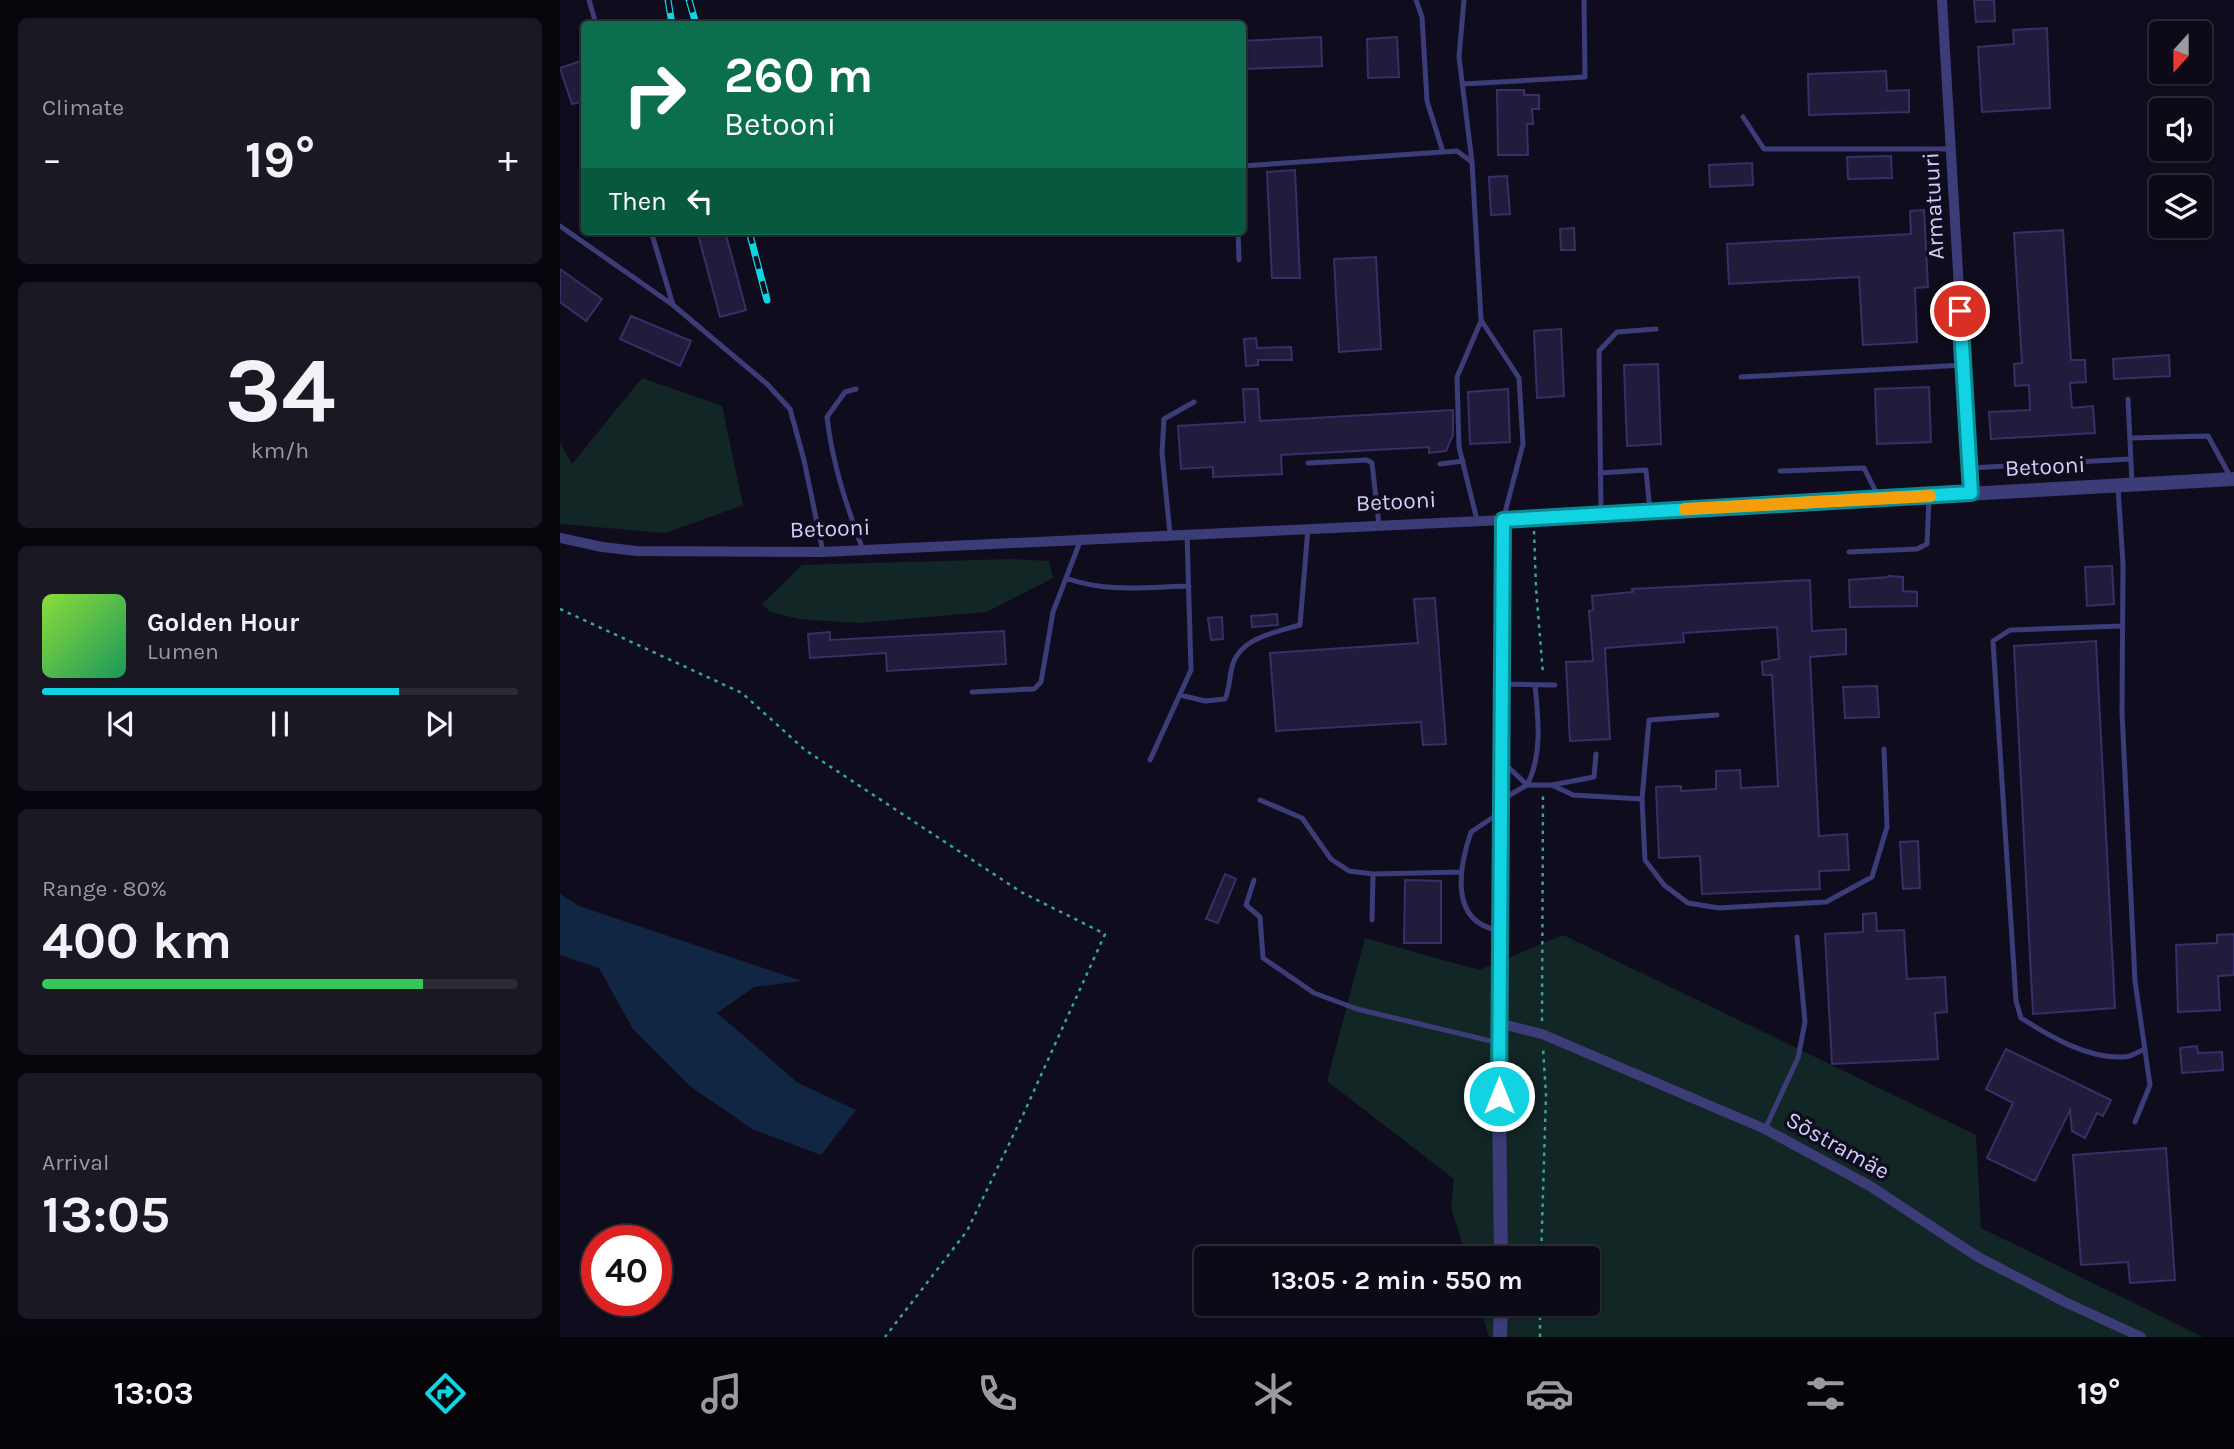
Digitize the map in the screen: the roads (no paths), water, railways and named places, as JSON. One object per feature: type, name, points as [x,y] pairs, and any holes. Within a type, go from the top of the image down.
[{"type":"street","name":"Armatuuri","points":[[1942,0],[1971,493]]},
{"type":"street","name":"Betooni","points":[[560,538],[637,551],[823,552],[1503,520],[2233,479]]},
{"type":"street","points":[[1501,1246],[1498,1023],[1503,520]]},
{"type":"street","name":"Sõstramäe","points":[[1498,1023],[1542,1034],[1765,1129],[1870,1186],[1978,1257],[2141,1337]]},
{"type":"street","points":[[1500,1337],[1501,1316]]},
{"type":"lane","points":[[589,0],[595,21]]},
{"type":"lane","points":[[1416,0],[1422,16],[1427,101],[1443,152]]},
{"type":"lane","points":[[1464,0],[1460,57],[1472,162],[1481,320],[1457,377],[1459,447],[1477,520]]},
{"type":"lane","points":[[1463,85],[1585,77],[1584,0]]},
{"type":"lane","points":[[1743,117],[1764,149],[1951,149]]},
{"type":"lane","points":[[1246,166],[1457,151],[1472,162]]},
{"type":"lane","points":[[560,226],[673,305],[767,384],[790,409],[804,460],[823,552]]},
{"type":"lane","points":[[652,235],[673,305]]},
{"type":"lane","points":[[1238,235],[1239,260]]},
{"type":"lane","points":[[1481,320],[1519,378],[1523,444],[1503,520]]},
{"type":"lane","points":[[1601,514],[1599,351],[1618,332],[1657,329]]},
{"type":"lane","points":[[1741,377],[1964,365]]},
{"type":"lane","points":[[856,389],[845,392],[827,417],[830,443],[849,514],[863,550]]},
{"type":"lane","points":[[2128,399],[2131,459],[2125,485],[2122,712],[2134,981],[2150,1085],[2134,1122]]},
{"type":"lane","points":[[1170,534],[1162,453],[1164,418],[1195,402]]},
{"type":"lane","points":[[2130,438],[2208,436],[2233,479]]},
{"type":"lane","points":[[1970,468],[2131,459]]},
{"type":"lane","points":[[1308,463],[1367,460],[1372,463],[1380,525]]},
{"type":"lane","points":[[1440,464],[1462,461]]},
{"type":"lane","points":[[1780,471],[1864,468],[1879,499]]},
{"type":"lane","points":[[1601,473],[1646,470],[1650,511]]},
{"type":"lane","points":[[1849,552],[1917,549],[1927,544],[1929,496]]},
{"type":"lane","points":[[1180,695],[1205,701],[1224,699],[1230,689],[1233,664],[1243,648],[1267,635],[1300,625],[1308,528]]},
{"type":"lane","points":[[1150,760],[1191,670],[1187,533]]},
{"type":"lane","points":[[972,692],[1034,689],[1041,682],[1053,612],[1081,539]]},
{"type":"lane","points":[[1066,578],[1082,584],[1112,588],[1189,586]]},
{"type":"lane","points":[[2122,626],[2010,630],[1993,641],[2016,1001],[2021,1018],[2054,1039],[2094,1053],[2126,1057],[2145,1049]]},
{"type":"lane","points":[[1502,684],[1555,685]]},
{"type":"lane","points":[[1499,930],[1485,928],[1472,919],[1464,900],[1461,872],[1471,832],[1527,785],[1534,772],[1537,751],[1535,685]]},
{"type":"lane","points":[[1717,715],[1649,720],[1642,799],[1645,860],[1664,885],[1688,903],[1719,908],[1826,902],[1872,877],[1887,827],[1884,749]]},
{"type":"lane","points":[[1501,759],[1527,785],[1543,786],[1594,777],[1596,754]]},
{"type":"lane","points":[[1552,785],[1573,795],[1642,799]]},
{"type":"lane","points":[[1260,800],[1302,818],[1331,859],[1349,871],[1373,874],[1461,872]]},
{"type":"lane","points":[[1372,920],[1373,874]]},
{"type":"lane","points":[[1254,880],[1246,905],[1260,917],[1263,958],[1314,993],[1357,1009],[1499,1042]]},
{"type":"lane","points":[[1765,1129],[1798,1058],[1805,1022],[1797,937]]},
{"type":"water","points":[[560,894],[579,906],[802,981],[754,987],[717,1013],[798,1083],[856,1110],[821,1155],[752,1129],[690,1086],[633,1029],[599,968],[560,955]]},
{"type":"railway","points":[[668,0],[672,21]]},
{"type":"railway","points":[[689,0],[695,21]]},
{"type":"railway","points":[[750,235],[767,300]]}]
